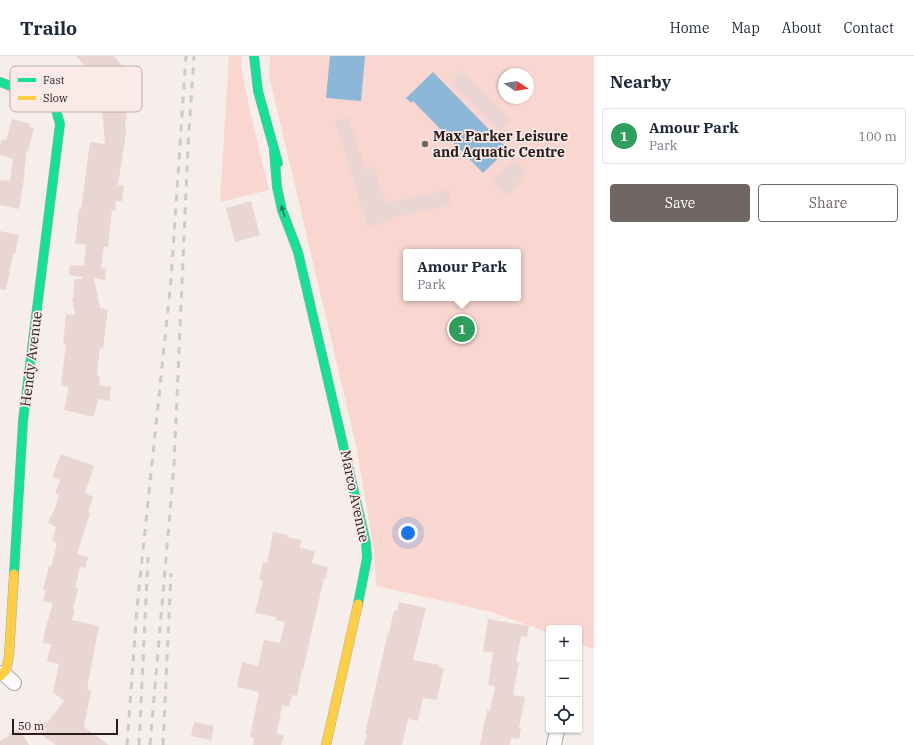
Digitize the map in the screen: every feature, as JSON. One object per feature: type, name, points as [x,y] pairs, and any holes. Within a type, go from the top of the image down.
[{"type":"street","name":"Marco Avenue","points":[[254,56],[257,86],[274,151],[286,184]]},
{"type":"street","name":"Hendy Avenue","points":[[0,82],[10,86]]},
{"type":"street","name":"Hendy Avenue","points":[[14,683],[2,674],[6,670],[9,656],[25,401],[60,124],[58,112]]},
{"type":"street","name":"Marco Avenue","points":[[274,151],[277,187],[282,210],[297,248],[366,543],[367,558],[364,579],[326,745]]},
{"type":"street","name":"Marco Avenue","points":[[295,220],[297,248]]},
{"type":"street","points":[[554,745],[556,733]]},
{"type":"shaded area","points":[[229,56],[242,56],[241,65],[250,111],[269,190],[220,202]]},
{"type":"shaded area","points":[[270,56],[594,56],[594,649],[582,645],[582,625],[546,625],[546,632],[492,612],[376,586],[374,550],[356,445],[269,75]]},
{"type":"water","points":[[330,56],[365,56],[361,101],[326,98]]},
{"type":"water","points":[[433,72],[508,149],[483,173],[413,101],[411,103],[406,98]]},
{"type":"building","points":[[76,56],[114,56],[122,66],[85,66]]},
{"type":"building","points":[[461,71],[510,120],[500,131],[450,82]]},
{"type":"building","points":[[102,112],[126,112],[126,133],[118,185],[124,186],[122,201],[116,201],[115,211],[112,210],[108,247],[104,247],[101,268],[106,269],[105,280],[94,278],[100,308],[108,309],[103,349],[100,348],[97,376],[100,376],[99,385],[111,387],[109,401],[98,399],[94,416],[89,416],[64,410],[69,387],[61,385],[66,344],[63,344],[66,314],[75,315],[72,298],[74,297],[73,292],[75,279],[82,279],[82,277],[69,275],[70,265],[84,266],[86,245],[75,243],[90,142],[105,144]]},
{"type":"building","points":[[348,117],[366,170],[374,167],[386,203],[448,190],[451,205],[391,218],[368,227],[335,121]]},
{"type":"building","points":[[12,119],[31,124],[29,127],[34,128],[28,151],[27,150],[19,209],[0,205],[0,180],[10,181],[13,159],[0,155],[0,146],[2,139],[6,140]]},
{"type":"building","points":[[515,160],[528,173],[506,196],[492,181]]},
{"type":"building","points":[[251,201],[260,235],[235,242],[226,208]]},
{"type":"building","points":[[0,231],[19,235],[15,254],[13,254],[6,290],[0,289]]},
{"type":"building","points":[[61,454],[94,466],[85,493],[93,497],[88,513],[90,513],[77,554],[88,557],[85,568],[80,567],[75,588],[78,589],[72,620],[99,626],[87,689],[91,691],[84,727],[109,745],[56,745],[38,732],[46,721],[48,722],[64,701],[53,692],[59,664],[47,661],[51,644],[43,643],[45,630],[53,603],[43,601],[46,590],[43,590],[57,543],[52,541],[56,527],[48,522],[55,508],[59,495],[55,494],[60,480],[52,477]]},
{"type":"building","points":[[273,532],[288,535],[287,537],[301,540],[300,548],[315,551],[312,563],[328,567],[326,579],[324,578],[303,670],[302,669],[297,696],[292,695],[289,707],[282,705],[277,734],[284,735],[281,745],[253,745],[254,738],[250,737],[259,692],[237,687],[242,662],[258,666],[264,640],[280,643],[285,622],[276,620],[276,617],[255,613],[263,581],[259,580],[263,562],[267,563]]},
{"type":"building","points":[[399,602],[426,608],[413,660],[439,665],[438,667],[444,668],[437,700],[423,698],[418,721],[408,719],[402,745],[364,745],[367,734],[365,734],[387,636],[394,611],[397,611]]},
{"type":"building","points":[[488,619],[529,626],[527,637],[521,636],[516,662],[519,663],[513,695],[525,697],[519,728],[521,728],[519,739],[511,738],[510,745],[480,745],[487,710],[490,711],[495,686],[488,685],[493,653],[483,651]]},
{"type":"building","points":[[194,722],[214,726],[211,740],[191,736]]},
{"type":"building","points":[[19,728],[29,745],[0,745],[0,741],[9,736],[8,734]]},
{"type":"railway","points":[[127,745],[137,608],[171,280],[186,56]]},
{"type":"railway","points":[[150,745],[174,465],[188,146],[194,56]]},
{"type":"railway","points":[[139,745],[148,557]]},
{"type":"railway","points":[[163,745],[171,573]]},
{"type":"traffic: fast","points":[[254,56],[258,91],[278,163]]},
{"type":"traffic: fast","points":[[0,82],[10,86]]},
{"type":"traffic: fast","points":[[14,574],[23,421],[60,124],[57,112]]},
{"type":"traffic: fast","points":[[274,151],[277,187],[282,210],[298,252],[366,543],[367,558],[358,604]]},
{"type":"traffic: slow","points":[[0,676],[6,670],[9,656],[14,574]]},
{"type":"traffic: slow","points":[[326,745],[358,604]]},
{"type":"place","name":"Max Parker Leisure and Aquatic Centre","points":[[425,144]]},
{"type":"place","name":"Amour Park","points":[[462,329]]}]
